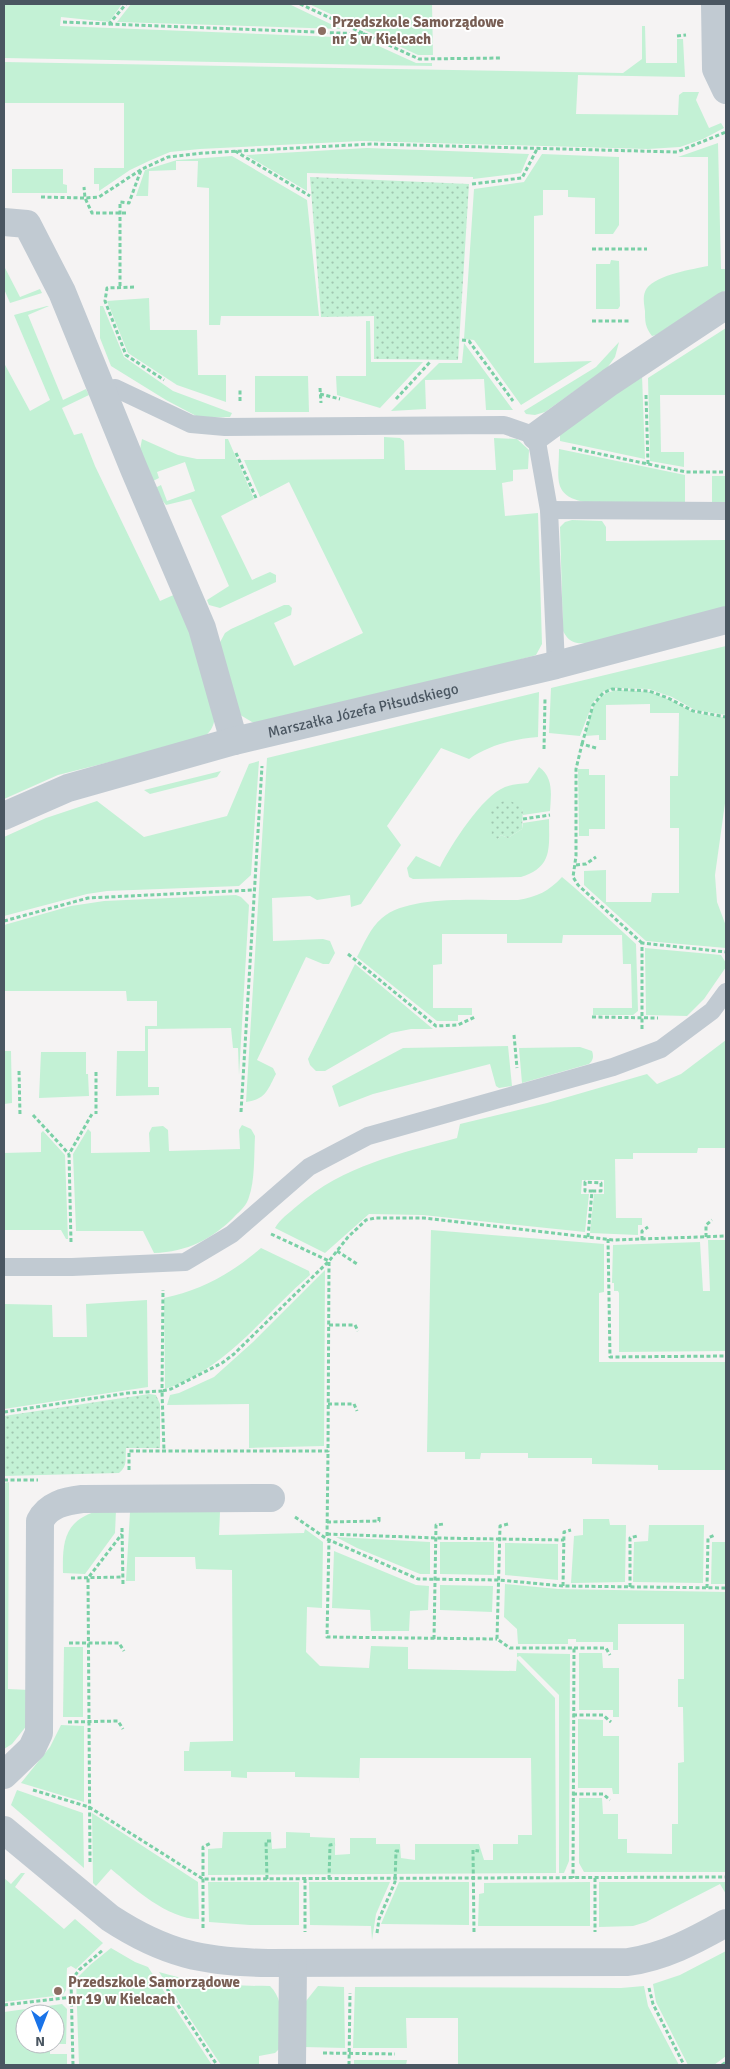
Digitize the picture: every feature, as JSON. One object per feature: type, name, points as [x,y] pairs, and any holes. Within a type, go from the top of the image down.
[{"type":"street","points":[[714,4],[716,69],[726,90]]},
{"type":"street","points":[[4,222],[27,224],[62,292],[134,469],[202,628],[234,741]]},
{"type":"street","points":[[536,436],[610,382],[645,372],[726,306]]},
{"type":"street","name":"Marszałka Józefa Piłsudskiego","points":[[4,816],[68,788],[234,741],[556,665],[726,620]]},
{"type":"street","points":[[4,1775],[35,1743],[40,1722],[40,1521],[45,1512],[64,1502],[91,1498],[271,1498]]},
{"type":"street","points":[[4,1830],[110,1918],[153,1944],[177,1953],[204,1959],[235,1962],[293,1963],[628,1962],[664,1954],[684,1946],[726,1923]]},
{"type":"street","points":[[292,2059],[293,1963]]},
{"type":"lane","points":[[103,392],[115,388],[191,424],[225,427],[504,425],[536,436],[549,510],[556,665]]},
{"type":"lane","points":[[549,510],[726,511]]},
{"type":"lane","points":[[4,1267],[72,1267],[186,1262],[232,1234],[309,1167],[368,1136],[613,1067],[661,1049],[712,1011],[726,992]]},
{"type":"path","points":[[109,24],[126,4]]},
{"type":"path","points":[[300,4],[419,59],[502,58]]},
{"type":"path","points":[[63,22],[365,34]]},
{"type":"path","points":[[39,197],[98,197],[142,169],[168,157],[235,151],[371,144],[677,152],[726,132]]},
{"type":"path","points":[[472,184],[522,178],[537,149]]},
{"type":"path","points":[[235,151],[310,196]]},
{"type":"path","points":[[120,286],[120,202],[129,203],[142,169]]},
{"type":"path","points":[[84,188],[85,198],[92,213],[126,213]]},
{"type":"path","points":[[592,249],[647,249]]},
{"type":"path","points":[[134,287],[120,286],[107,288],[105,301],[126,356],[167,382]]},
{"type":"path","points":[[592,321],[631,321]]},
{"type":"path","points":[[462,340],[469,341],[503,386]]},
{"type":"path","points":[[391,404],[431,361]]},
{"type":"path","points":[[645,372],[648,464]]},
{"type":"path","points":[[225,427],[256,498]]},
{"type":"path","points":[[568,447],[692,472],[726,472]]},
{"type":"path","points":[[692,466],[692,472]]},
{"type":"path","points":[[726,717],[693,711],[649,691],[612,690],[603,693],[593,705],[576,770],[576,865],[573,877],[578,885],[642,943],[726,952]]},
{"type":"path","points":[[544,748],[545,708]]},
{"type":"path","points":[[582,744],[596,748]]},
{"type":"path","points":[[241,1112],[262,765]]},
{"type":"path","points":[[523,819],[550,815]]},
{"type":"path","points":[[576,865],[586,864],[596,858]]},
{"type":"path","points":[[4,921],[88,898],[254,890]]},
{"type":"path","points":[[642,943],[642,1037]]},
{"type":"path","points":[[348,954],[436,1026],[458,1025],[475,1017]]},
{"type":"path","points":[[592,1017],[660,1018]]},
{"type":"path","points":[[514,1035],[519,1094]]},
{"type":"path","points":[[20,1071],[20,1115]]},
{"type":"path","points":[[72,1267],[69,1154],[94,1114],[96,1072]]},
{"type":"path","points":[[33,1115],[69,1154]]},
{"type":"path","points":[[585,1182],[601,1183],[601,1191],[592,1191],[585,1191],[585,1182]]},
{"type":"path","points":[[588,1237],[592,1191]]},
{"type":"path","points":[[4,1412],[128,1393],[171,1389],[222,1363],[234,1354],[329,1261],[336,1251],[366,1220],[375,1218],[424,1218],[608,1239],[642,1240],[726,1236]]},
{"type":"path","points":[[706,1237],[706,1225],[712,1220]]},
{"type":"path","points":[[642,1240],[642,1231],[648,1227]]},
{"type":"path","points":[[271,1234],[329,1261]]},
{"type":"path","points":[[608,1239],[610,1357],[726,1356]]},
{"type":"path","points":[[336,1251],[357,1264]]},
{"type":"path","points":[[329,1261],[327,1637],[497,1639],[510,1648],[606,1648],[610,1655]]},
{"type":"path","points":[[162,1297],[164,1451]]},
{"type":"path","points":[[329,1325],[355,1325],[358,1331]]},
{"type":"path","points":[[328,1404],[354,1404],[357,1411]]},
{"type":"path","points":[[129,1478],[129,1451],[328,1451]]},
{"type":"path","points":[[327,1522],[379,1521],[379,1516]]},
{"type":"path","points":[[305,1524],[328,1539],[418,1579],[499,1580],[563,1586],[726,1588]]},
{"type":"path","points":[[434,1639],[436,1525],[444,1524]]},
{"type":"path","points":[[497,1639],[500,1526],[508,1524]]},
{"type":"path","points":[[563,1586],[564,1532],[571,1530]]},
{"type":"path","points":[[90,1868],[88,1578],[122,1534],[124,1543],[123,1585]]},
{"type":"path","points":[[327,1534],[564,1540]]},
{"type":"path","points":[[707,1588],[708,1538],[714,1535]]},
{"type":"path","points":[[630,1587],[630,1538],[637,1536]]},
{"type":"path","points":[[62,1578],[123,1578]]},
{"type":"path","points":[[62,1642],[119,1643],[124,1651]]},
{"type":"path","points":[[573,1878],[574,1648]]},
{"type":"path","points":[[573,1715],[603,1715],[611,1722]]},
{"type":"path","points":[[40,1722],[118,1721],[123,1729]]},
{"type":"path","points":[[32,1790],[89,1807],[204,1879],[726,1877]]},
{"type":"path","points":[[573,1794],[603,1794],[610,1800]]},
{"type":"path","points":[[267,1879],[266,1840],[271,1840]]},
{"type":"path","points":[[204,1920],[204,1847],[211,1843]]},
{"type":"path","points":[[330,1879],[330,1845],[335,1844]]},
{"type":"path","points":[[474,1907],[473,1850],[479,1851]]},
{"type":"path","points":[[384,1908],[395,1879],[396,1851],[400,1851]]},
{"type":"path","points":[[595,1878],[595,1898]]},
{"type":"path","points":[[305,1879],[305,1901]]},
{"type":"path","points":[[73,2065],[73,1997],[71,1981],[73,1976],[103,1951]]},
{"type":"path","points":[[161,1979],[217,2065]]},
{"type":"path","points":[[649,1988],[653,2004],[684,2065]]},
{"type":"path","points":[[4,2006],[73,1997]]},
{"type":"path","points":[[349,2065],[350,2006]]},
{"type":"path","points":[[292,2059],[350,2054],[395,2054]]},
{"type":"path","points":[[722,2065],[726,2062]]},
{"type":"green space","points":[[4,4],[122,4],[109,22],[61,17],[60,26],[361,38],[416,63],[432,63],[432,66],[4,58]]},
{"type":"green space","points":[[131,4],[289,4],[341,29],[117,22]]},
{"type":"green space","points":[[309,4],[432,4],[433,55],[418,55]]},
{"type":"green space","points":[[642,26],[645,26],[646,63],[677,63],[677,39],[683,39],[685,77],[578,75],[576,114],[678,115],[679,95],[683,92],[699,92],[696,100],[709,128],[721,123],[724,128],[703,139],[680,147],[648,149],[362,141],[170,152],[130,170],[99,191],[99,184],[94,184],[94,168],[124,168],[124,103],[4,103],[4,62],[623,73],[642,59]]},
{"type":"green space","points":[[718,143],[721,269],[726,269],[726,290],[652,336],[645,321],[644,293],[647,288],[652,283],[667,276],[708,266],[708,157],[678,157]]},
{"type":"green space","points":[[367,148],[529,154],[521,173],[473,179],[473,177],[307,173],[307,191],[246,155]]},
{"type":"green space","points":[[542,154],[619,157],[619,225],[613,234],[595,234],[595,198],[568,197],[568,190],[543,190],[543,215],[534,216],[534,363],[592,361],[521,405],[474,340],[464,339],[474,189],[524,182]]},
{"type":"green space","points":[[232,156],[307,200],[319,316],[221,316],[220,325],[209,325],[209,188],[197,187],[198,161],[176,161],[176,170],[149,171],[148,196],[136,196],[145,170],[177,160]]},
{"type":"green space","points":[[12,169],[63,169],[63,184],[67,185],[67,193],[12,193]]},
{"type":"green space","points":[[310,177],[469,184],[458,360],[374,359],[374,316],[321,317]]},
{"type":"green space","points":[[611,260],[619,261],[620,306],[618,309],[596,309],[596,264],[610,264]]},
{"type":"green space","points":[[4,266],[20,297],[40,289],[42,293],[10,303],[4,289]]},
{"type":"green space","points":[[149,298],[150,330],[197,330],[198,375],[226,375],[226,402],[177,385],[128,353],[107,301]]},
{"type":"green space","points":[[49,306],[28,315],[63,400],[86,389],[89,395],[62,408],[74,435],[82,433],[95,466],[160,601],[178,593],[215,716],[211,729],[201,739],[58,775],[4,799],[4,363],[30,411],[50,400],[14,315]]},
{"type":"green space","points":[[100,306],[103,306],[124,357],[173,391],[232,413],[230,417],[200,418],[166,400],[111,366],[100,338]]},
{"type":"green space","points":[[366,321],[370,321],[371,362],[423,362],[380,408],[337,395],[336,376],[366,376]]},
{"type":"green space","points":[[726,328],[726,395],[660,395],[661,452],[684,452],[684,467],[650,461],[648,378]]},
{"type":"green space","points":[[619,342],[615,357],[607,368],[545,412],[535,415],[526,414],[524,411],[596,367]]},
{"type":"green space","points":[[464,343],[513,410],[486,410],[484,379],[425,380],[426,409],[391,411],[439,363],[462,363]]},
{"type":"green space","points":[[642,375],[645,459],[560,441],[560,434]]},
{"type":"green space","points":[[255,376],[308,376],[309,412],[255,412]]},
{"type":"green space","points":[[384,437],[400,438],[404,441],[405,470],[496,470],[494,438],[517,439],[529,450],[528,469],[513,470],[513,481],[502,483],[505,516],[538,513],[542,644],[536,655],[496,666],[262,723],[252,722],[237,713],[218,646],[225,633],[284,605],[289,605],[292,608],[291,615],[274,623],[294,666],[363,633],[289,482],[260,497],[244,460],[384,459]]},
{"type":"green space","points":[[142,439],[178,455],[197,459],[225,459],[225,439],[228,439],[254,499],[221,516],[252,580],[270,572],[276,575],[276,582],[220,608],[209,605],[207,600],[229,586],[191,499],[166,505],[160,500],[155,488],[161,485],[167,501],[195,491],[185,462],[157,472],[159,478],[153,481],[139,455]]},
{"type":"green space","points":[[559,449],[685,475],[685,502],[590,503],[577,500],[563,491],[560,485]]},
{"type":"green space","points":[[712,476],[726,476],[726,502],[712,502]]},
{"type":"green space","points":[[572,520],[602,521],[606,527],[606,541],[726,540],[726,609],[588,643],[576,643],[570,640],[563,631],[560,527],[565,522]]},
{"type":"green space","points":[[726,646],[726,715],[695,710],[672,697],[649,689],[616,688],[604,691],[593,702],[580,736],[549,733],[551,688]]},
{"type":"green space","points":[[620,690],[650,692],[695,713],[726,718],[726,796],[715,875],[717,902],[726,926],[726,948],[646,941],[584,885],[584,871],[606,870],[606,902],[651,902],[652,893],[679,893],[679,828],[670,828],[670,776],[678,776],[679,713],[650,713],[650,704],[606,705],[606,740],[599,740],[599,735],[585,736],[591,712],[598,700],[604,695]]},
{"type":"green space","points":[[539,692],[538,737],[502,744],[485,750],[469,759],[441,748],[387,826],[401,845],[361,904],[351,907],[350,895],[317,900],[310,896],[272,898],[273,941],[323,939],[330,941],[335,953],[329,964],[323,964],[306,957],[257,1060],[273,1068],[276,1074],[268,1090],[262,1096],[253,1101],[246,1102],[267,758]]},
{"type":"green space","points":[[259,761],[251,875],[239,886],[107,891],[87,894],[4,916],[4,837],[46,818],[97,801],[144,837],[227,816],[249,764]]},
{"type":"green space","points":[[539,767],[544,771],[549,782],[551,793],[550,811],[523,815],[523,808],[492,832],[498,839],[501,835],[508,838],[522,829],[523,823],[549,819],[549,847],[544,862],[539,868],[521,877],[413,879],[409,877],[407,868],[416,856],[440,867],[459,834],[477,810],[496,792],[505,787],[528,783]]},
{"type":"green space","points":[[578,769],[589,769],[589,775],[605,775],[605,829],[589,829],[589,836],[579,836]]},
{"type":"green space","points":[[221,771],[217,777],[150,794],[144,790]]},
{"type":"green space","points":[[507,799],[523,808],[522,829],[508,838],[501,835],[498,839],[491,834],[492,832],[489,829],[489,809]]},
{"type":"green space","points":[[562,877],[636,944],[638,1011],[633,1015],[593,1015],[593,1008],[632,1008],[631,964],[623,964],[622,935],[563,935],[562,943],[507,943],[507,934],[442,934],[442,964],[433,965],[433,1008],[472,1008],[472,1015],[458,1015],[458,1021],[437,1021],[357,957],[374,926],[394,910],[410,905],[447,900],[525,899],[547,890]]},
{"type":"green space","points":[[236,895],[249,905],[239,1075],[238,1048],[233,1048],[231,1028],[148,1029],[148,1087],[159,1087],[159,1095],[116,1096],[117,1051],[145,1051],[145,1026],[157,1026],[157,1001],[127,1001],[126,991],[4,991],[4,925],[71,906],[104,901]]},
{"type":"green space","points":[[645,948],[721,955],[726,963],[726,967],[704,999],[687,1016],[646,1015]]},
{"type":"green space","points":[[355,964],[433,1029],[411,1029],[391,1033],[325,1071],[316,1071],[310,1065],[308,1059]]},
{"type":"green space","points":[[726,1040],[726,1148],[698,1148],[697,1153],[633,1153],[633,1159],[615,1159],[616,1218],[642,1218],[642,1225],[638,1225],[638,1235],[590,1233],[594,1194],[604,1194],[604,1180],[582,1180],[581,1194],[589,1194],[585,1232],[423,1215],[369,1214],[325,1253],[275,1228],[297,1206],[334,1180],[393,1156],[457,1138],[460,1124],[547,1103],[647,1074],[657,1084],[681,1074]]},
{"type":"green space","points":[[508,1046],[512,1086],[499,1088],[496,1086],[490,1064],[373,1094],[339,1107],[332,1086],[403,1048]]},
{"type":"green space","points":[[580,1047],[592,1051],[593,1058],[589,1064],[522,1083],[519,1048]]},
{"type":"green space","points":[[4,1051],[11,1051],[12,1103],[4,1104]]},
{"type":"green space","points":[[41,1052],[86,1052],[89,1096],[39,1098]]},
{"type":"green space","points":[[242,1125],[251,1129],[255,1136],[251,1191],[242,1209],[227,1224],[208,1238],[188,1247],[154,1253],[143,1231],[76,1231],[73,1154],[88,1129],[91,1132],[91,1153],[150,1152],[149,1133],[152,1127],[163,1126],[168,1130],[169,1151],[240,1149],[239,1130]]},
{"type":"green space","points":[[43,1131],[65,1155],[68,1239],[66,1239],[61,1230],[4,1230],[4,1153],[41,1152],[41,1133]]},
{"type":"green space","points":[[431,1230],[604,1244],[604,1292],[599,1293],[599,1362],[726,1362],[726,1470],[658,1470],[658,1465],[592,1464],[592,1458],[528,1458],[528,1453],[481,1453],[480,1459],[465,1459],[465,1452],[427,1452]]},
{"type":"green space","points":[[708,1240],[726,1240],[726,1351],[619,1352],[619,1293],[614,1291],[614,1283],[612,1283],[613,1245],[700,1242],[703,1291],[710,1291]]},
{"type":"green space","points":[[261,1248],[309,1271],[310,1275],[226,1354],[188,1380],[165,1389],[164,1298],[204,1285],[228,1273]]},
{"type":"green space","points":[[325,1270],[324,1446],[249,1448],[249,1404],[167,1405],[170,1395],[179,1393],[214,1377],[253,1342]]},
{"type":"green space","points":[[147,1300],[148,1387],[4,1409],[4,1304],[52,1305],[53,1337],[87,1337],[86,1304]]},
{"type":"green space","points":[[149,1394],[156,1395],[160,1404],[160,1448],[126,1448],[125,1465],[119,1473],[4,1476],[4,1416]]},
{"type":"green space","points":[[9,1482],[8,1689],[30,1690],[32,1719],[12,1744],[4,1749],[4,1483]]},
{"type":"green space","points":[[101,1510],[116,1510],[115,1533],[85,1574],[63,1573],[63,1550],[68,1532],[80,1519]]},
{"type":"green space","points":[[130,1512],[220,1512],[219,1535],[304,1533],[305,1529],[323,1542],[322,1608],[307,1607],[306,1652],[320,1666],[369,1668],[371,1646],[408,1647],[408,1669],[516,1671],[517,1659],[555,1698],[556,1873],[208,1875],[208,1849],[222,1848],[223,1832],[271,1832],[272,1849],[286,1848],[286,1832],[310,1833],[310,1837],[335,1838],[335,1855],[350,1854],[350,1838],[376,1838],[376,1844],[400,1844],[401,1858],[415,1860],[415,1844],[479,1844],[484,1860],[493,1860],[493,1844],[518,1844],[518,1835],[532,1835],[531,1758],[360,1758],[359,1784],[359,1778],[295,1777],[295,1772],[247,1772],[247,1778],[231,1777],[231,1771],[184,1771],[184,1751],[189,1751],[190,1742],[233,1741],[232,1570],[196,1569],[195,1557],[135,1557],[135,1581],[126,1581]]},
{"type":"green space","points":[[583,1519],[609,1519],[610,1525],[626,1525],[625,1582],[571,1583],[574,1536],[583,1535]]},
{"type":"green space","points":[[649,1525],[704,1525],[703,1583],[633,1582],[634,1542],[648,1541]]},
{"type":"green space","points":[[336,1537],[430,1542],[430,1574],[420,1574],[357,1548]]},
{"type":"green space","points":[[440,1542],[494,1542],[494,1575],[440,1574]]},
{"type":"green space","points":[[712,1542],[726,1542],[726,1584],[711,1584]]},
{"type":"green space","points":[[505,1543],[558,1544],[558,1580],[505,1575]]},
{"type":"green space","points":[[334,1551],[416,1585],[429,1586],[428,1610],[410,1611],[409,1631],[371,1631],[370,1610],[332,1608]]},
{"type":"green space","points":[[505,1584],[558,1589],[726,1592],[726,1872],[584,1872],[579,1863],[579,1798],[602,1798],[603,1814],[618,1814],[618,1839],[627,1839],[627,1853],[672,1854],[672,1824],[678,1824],[678,1763],[684,1762],[683,1707],[678,1707],[678,1679],[684,1679],[684,1624],[618,1624],[618,1650],[613,1650],[613,1642],[576,1642],[576,1639],[568,1639],[568,1644],[518,1644],[517,1629],[504,1617]]},
{"type":"green space","points":[[440,1585],[493,1586],[492,1612],[440,1610]]},
{"type":"green space","points":[[64,1647],[83,1647],[83,1717],[63,1717]]},
{"type":"green space","points":[[517,1653],[570,1654],[569,1861],[564,1873],[559,1873],[559,1695],[520,1656],[517,1657]]},
{"type":"green space","points":[[579,1653],[602,1653],[603,1668],[619,1668],[619,1717],[613,1717],[613,1710],[579,1710]]},
{"type":"green space","points":[[578,1719],[603,1720],[603,1736],[619,1736],[619,1794],[613,1794],[612,1788],[578,1788]]},
{"type":"green space","points":[[61,1725],[84,1726],[84,1802],[21,1783],[50,1747]]},
{"type":"green space","points":[[17,1790],[83,1813],[84,1868],[11,1805]]},
{"type":"green space","points":[[92,1813],[198,1882],[199,1919],[187,1918],[163,1908],[111,1869],[96,1886],[93,1883]]},
{"type":"green space","points":[[21,1873],[25,1873],[15,1887],[64,1929],[75,1919],[103,1943],[76,1969],[71,1966],[67,1968],[66,1990],[63,1995],[4,2002],[4,1878],[11,1884]]},
{"type":"green space","points":[[208,1882],[299,1882],[299,1925],[250,1925],[209,1922]]},
{"type":"green space","points":[[309,1882],[390,1882],[376,1914],[372,1940],[371,1926],[310,1925]]},
{"type":"green space","points":[[399,1882],[469,1882],[469,1925],[381,1924]]},
{"type":"green space","points":[[590,1882],[590,1926],[478,1926],[479,1894],[484,1893],[484,1883]]},
{"type":"green space","points":[[599,1882],[726,1882],[726,1894],[720,1884],[646,1922],[633,1926],[599,1927]]},
{"type":"green space","points":[[111,1948],[148,1967],[212,2065],[79,2065],[76,1979]]},
{"type":"green space","points":[[726,1951],[726,2056],[714,2065],[688,2065],[656,2002],[653,1984],[680,1975]]},
{"type":"green space","points":[[159,1972],[215,1984],[270,1986],[275,1992],[281,2007],[281,2047],[275,2053],[259,2056],[259,2065],[221,2065]]},
{"type":"green space","points":[[318,1986],[344,1987],[345,2048],[303,2047],[306,2001]]},
{"type":"green space","points":[[644,1986],[648,2006],[679,2065],[458,2065],[458,2018],[406,2018],[407,2048],[353,2048],[355,1987],[621,1988]]},
{"type":"green space","points":[[65,2007],[67,2009],[65,2044]]},
{"type":"green space","points":[[15,2010],[15,2054],[67,2054],[67,2065],[4,2065],[4,2012]]},
{"type":"green space","points":[[354,2060],[407,2060],[406,2065],[354,2065]]},
{"type":"place","name":"Przedszkole Samorządowe nr 5 w Kielcach","points":[[322,31]]},
{"type":"place","name":"Przedszkole Samorządowe nr 19 w Kielcach","points":[[58,1991]]}]
